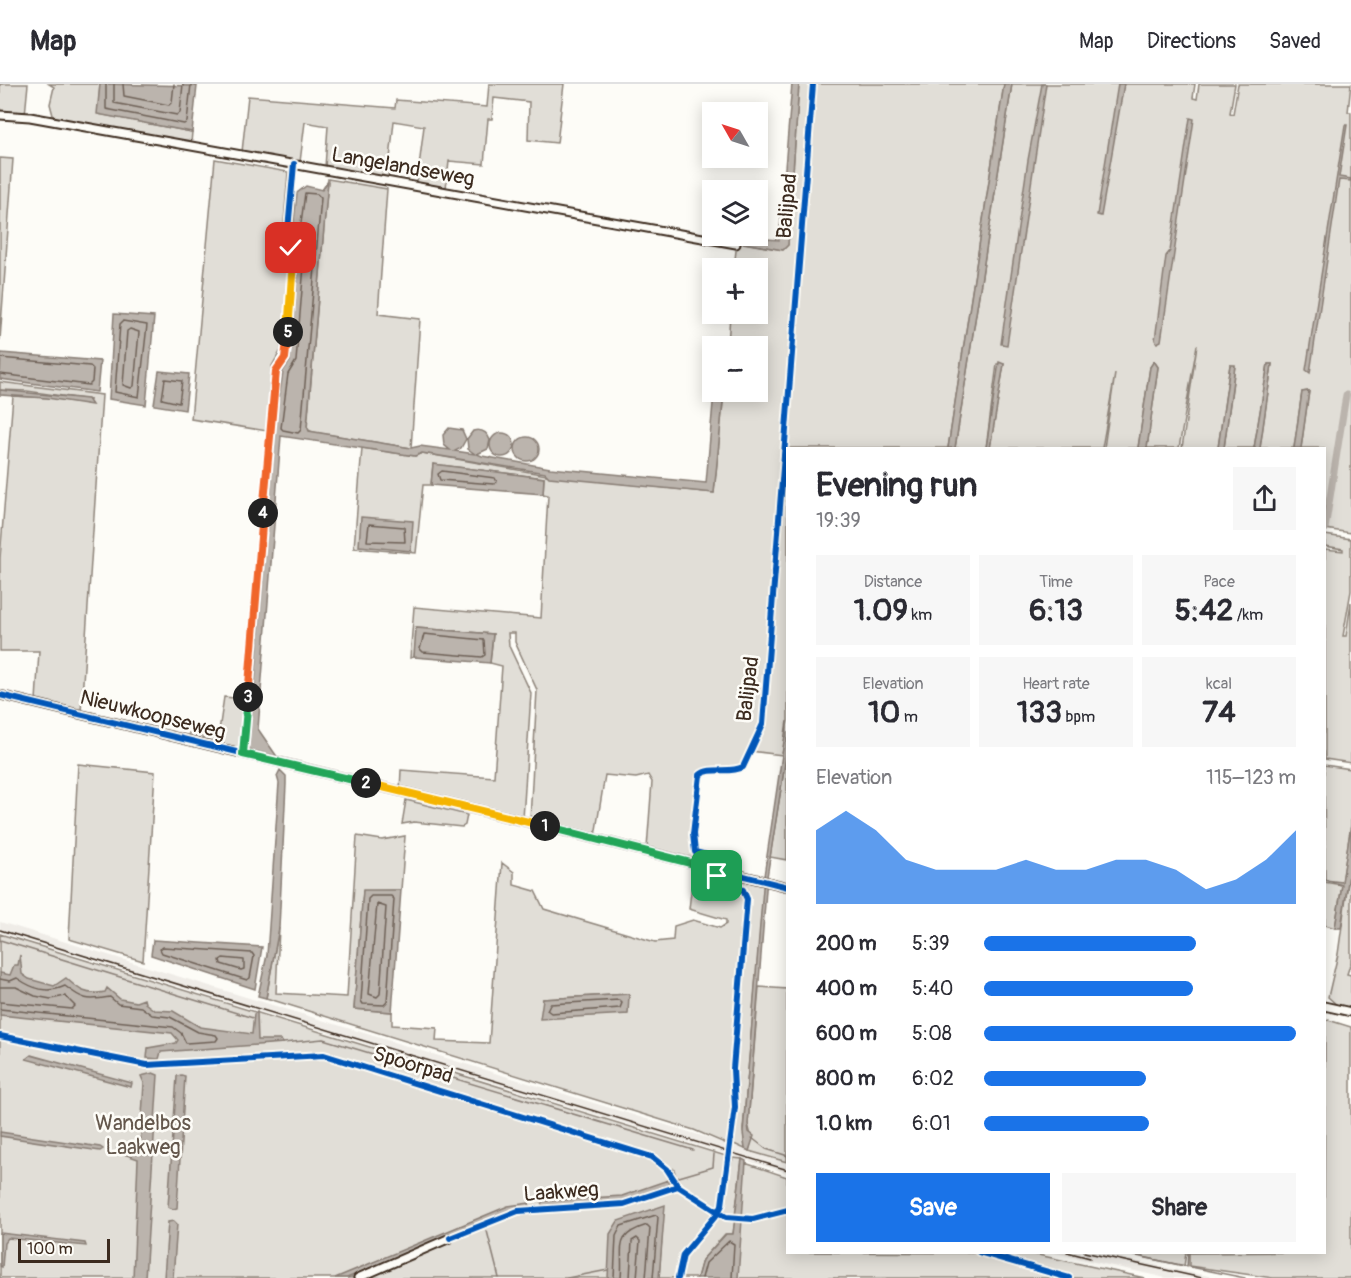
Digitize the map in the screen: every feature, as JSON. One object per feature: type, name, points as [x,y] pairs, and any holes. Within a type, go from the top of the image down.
[{"type":"street","name":"Langelandseweg","points":[[0,115],[41,119],[702,238]]},
{"type":"street","name":"Nieuwkoopseweg","points":[[0,695],[786,887]]},
{"type":"street","points":[[1326,1006],[1351,1012]]},
{"type":"street","points":[[358,1278],[450,1239]]},
{"type":"shaded area","points":[[0,922],[786,1162],[786,1173],[0,932]]},
{"type":"shaded area","points":[[1059,1254],[1100,1254],[1218,1278],[1166,1278]]},
{"type":"green space","points":[[0,84],[28,84],[25,115],[0,111]]},
{"type":"green space","points":[[49,84],[100,84],[98,114],[192,132],[191,143],[54,119],[50,104],[54,87]]},
{"type":"green space","points":[[489,84],[564,84],[557,143],[528,140],[529,102],[494,98],[492,119],[488,119],[484,164],[449,161],[446,188],[417,183],[424,126],[394,121],[388,178],[325,167],[328,126],[305,122],[300,162],[242,152],[248,96],[395,108],[396,100],[487,107]]},
{"type":"green space","points":[[799,84],[1004,84],[948,447],[786,447],[786,732],[782,755],[750,751],[740,767],[705,769],[698,775],[691,847],[695,855],[716,860],[716,866],[647,848],[652,782],[648,775],[636,778],[605,775],[595,836],[530,820],[537,690],[515,642],[515,633],[508,633],[509,646],[531,693],[523,819],[400,790],[401,770],[494,777],[502,666],[490,663],[493,634],[417,628],[414,657],[410,658],[414,607],[541,618],[548,495],[543,494],[544,478],[433,464],[431,485],[423,485],[416,553],[354,548],[362,448],[415,456],[422,453],[558,477],[714,493],[723,402],[768,402],[768,336],[729,336],[729,324],[768,324],[768,258],[735,258],[737,246],[760,246],[783,250],[788,245]]},
{"type":"green space","points":[[1012,84],[1195,84],[1193,98],[1197,99],[1199,84],[1235,84],[1230,113],[1233,114],[1238,84],[1351,84],[1348,112],[1351,112],[1351,533],[1326,529],[1326,447],[1301,447],[1309,391],[1302,392],[1294,447],[1260,447],[1272,364],[1268,364],[1254,447],[1224,447],[1235,366],[1230,365],[1218,447],[1182,447],[1197,345],[1179,447],[1147,447],[1158,367],[1154,361],[1150,367],[1138,447],[1104,447],[1115,374],[1102,447],[990,447],[1004,364],[997,364],[986,447],[955,447]]},
{"type":"green space","points":[[0,158],[13,159],[0,340]]},
{"type":"green space","points":[[215,159],[288,172],[282,246],[290,252],[281,350],[272,366],[267,431],[191,419]]},
{"type":"green space","points":[[328,179],[387,189],[378,314],[420,319],[411,448],[312,432],[307,429]]},
{"type":"green space","points":[[0,382],[102,395],[81,712],[36,701],[39,651],[0,651],[0,558],[13,396],[91,400],[27,391],[0,390]]},
{"type":"green space","points":[[1326,535],[1351,539],[1351,591],[1343,636],[1346,636],[1351,602],[1351,763],[1326,759],[1326,549],[1343,551],[1343,549],[1326,546]]},
{"type":"green space","points":[[224,697],[244,699],[239,751],[189,737],[189,733],[208,737],[208,731],[219,731]]},
{"type":"green space","points":[[786,757],[786,860],[770,857]]},
{"type":"green space","points":[[78,764],[155,772],[143,961],[69,939]]},
{"type":"green space","points":[[1326,765],[1351,769],[1351,825],[1342,883],[1326,880]]},
{"type":"green space","points":[[406,800],[467,815],[465,825],[462,827],[414,822],[402,824]]},
{"type":"green space","points":[[357,836],[382,840],[405,836],[401,890],[363,891],[354,1009],[392,1012],[392,1025],[437,1028],[436,1041],[489,1043],[502,863],[514,872],[514,885],[535,891],[544,909],[655,942],[673,940],[674,926],[693,920],[720,928],[726,924],[726,920],[689,909],[694,866],[713,871],[716,878],[740,891],[745,900],[732,1056],[734,1106],[727,1144],[694,1130],[266,998],[279,928],[276,993],[347,997]],"holes":[[[629,994],[627,1014],[542,999]]]},
{"type":"green space","points":[[1351,861],[1351,962],[1347,974],[1351,975],[1351,1008],[1337,1005],[1328,997],[1338,954]]},
{"type":"green space","points":[[720,874],[764,885],[743,1129],[745,1149],[734,1144],[738,1082],[736,1057],[749,902],[744,891]]},
{"type":"green space","points":[[1326,882],[1342,885],[1335,928],[1326,925]]},
{"type":"green space","name":"Wandelbos Laakweg","points":[[0,934],[726,1156],[725,1183],[719,1207],[715,1209],[679,1183],[674,1170],[671,1191],[679,1189],[715,1214],[682,1254],[679,1278],[659,1278],[662,1236],[654,1278],[0,1278]]},
{"type":"green space","points":[[759,987],[786,989],[786,1162],[749,1151],[752,1139],[748,1124]]},
{"type":"green space","points":[[1326,1019],[1351,1027],[1351,1278],[1273,1278],[1189,1266],[1189,1254],[1326,1254]]},
{"type":"green space","points":[[733,1158],[742,1159],[735,1216],[721,1213]]},
{"type":"green space","points":[[745,1163],[786,1177],[786,1254],[1034,1254],[1145,1278],[732,1278]]},
{"type":"green space","points":[[720,1217],[735,1220],[733,1234],[725,1234],[702,1260],[697,1278],[680,1278],[685,1256]]},
{"type":"green space","points":[[1130,1254],[1186,1254],[1184,1266]]},
{"type":"water","points":[[100,84],[197,86],[192,132],[97,114]]},
{"type":"water","points":[[792,84],[799,84],[788,245],[783,250],[761,246],[768,246],[768,239],[779,240]]},
{"type":"water","points":[[1004,84],[1012,84],[955,447],[948,447]]},
{"type":"water","points":[[1042,84],[1046,84],[1007,345],[1001,344],[1028,160]]},
{"type":"water","points":[[1118,84],[1124,84],[1101,216],[1097,215]]},
{"type":"water","points":[[1190,118],[1194,119],[1161,341],[1157,343],[1155,340],[1166,256],[1170,251]]},
{"type":"water","points":[[1345,125],[1347,125],[1339,177],[1351,179],[1351,181],[1339,180],[1310,373],[1306,370]]},
{"type":"water","points":[[328,181],[307,426],[309,431],[411,448],[420,446],[450,450],[444,445],[443,435],[449,428],[462,430],[466,439],[461,448],[455,451],[475,454],[468,449],[467,439],[473,431],[479,430],[485,433],[490,440],[488,449],[477,454],[482,456],[550,468],[706,483],[713,402],[723,402],[714,493],[549,477],[545,473],[422,453],[415,456],[281,436],[258,729],[280,761],[247,751],[254,696],[274,432],[283,371],[290,361],[299,254],[292,240],[297,193],[306,186],[322,190]]},
{"type":"water","points":[[114,314],[154,317],[146,405],[109,399]]},
{"type":"water","points":[[1,353],[100,361],[97,392],[0,379]]},
{"type":"water","points":[[1154,361],[1158,367],[1147,447],[1138,447],[1150,367]]},
{"type":"water","points":[[999,362],[1004,364],[990,447],[986,447]]},
{"type":"water","points":[[1268,364],[1272,364],[1260,447],[1254,447]]},
{"type":"water","points":[[1230,365],[1235,365],[1224,447],[1218,447]]},
{"type":"water","points":[[159,371],[189,374],[185,410],[154,405]]},
{"type":"water","points":[[0,390],[88,399],[92,405],[47,398],[0,395]]},
{"type":"water","points":[[1309,391],[1301,447],[1294,447],[1302,392]]},
{"type":"water","points":[[502,433],[510,437],[514,445],[510,453],[502,457],[494,453],[490,445],[494,437]]},
{"type":"water","points":[[527,437],[535,441],[539,449],[535,457],[527,461],[519,457],[515,449],[519,441]]},
{"type":"water","points":[[433,464],[544,478],[543,494],[431,485]]},
{"type":"water","points":[[361,517],[413,521],[411,551],[359,546]]},
{"type":"water","points":[[416,628],[493,634],[490,663],[414,657]]},
{"type":"water","points":[[786,728],[786,757],[767,877],[748,1124],[749,1132],[754,1136],[749,1151],[745,1149],[743,1132],[764,876]]},
{"type":"water","points":[[280,770],[286,776],[286,784],[279,928],[266,998],[258,996],[267,955],[279,783],[277,776]]},
{"type":"water","points":[[1351,825],[1351,861],[1341,928],[1335,928],[1342,885],[1326,880],[1342,882]]},
{"type":"water","points":[[363,890],[401,890],[392,1012],[354,1009]]},
{"type":"water","points":[[153,940],[262,947],[255,989],[151,955]]},
{"type":"water","points":[[20,955],[22,974],[29,979],[54,986],[66,978],[79,989],[93,993],[105,992],[107,988],[120,999],[136,1002],[144,999],[145,1003],[154,1010],[173,1011],[200,1027],[252,1034],[254,1014],[257,1012],[258,1040],[281,1040],[283,1043],[161,1052],[159,1059],[147,1058],[148,1048],[176,1043],[178,1040],[172,1033],[0,1015],[0,973],[10,975],[14,965],[18,965]]},
{"type":"water","points":[[629,994],[628,1014],[540,1019],[543,999]]},
{"type":"water","points":[[31,1055],[132,1083],[131,1087],[26,1059]]},
{"type":"water","points":[[153,1073],[158,1075],[145,1278],[133,1278],[138,1159],[118,1152],[117,1149],[136,1151],[140,1148],[144,1083],[141,1076]]},
{"type":"water","points":[[177,1076],[185,1076],[177,1208],[173,1209],[168,1207]]},
{"type":"water","points":[[0,1132],[103,1149],[100,1151],[0,1136]]},
{"type":"water","points":[[742,1159],[746,1161],[738,1278],[697,1278],[702,1260],[726,1234],[733,1234]]},
{"type":"water","points":[[668,1180],[668,1185],[624,1200],[542,1205],[541,1201],[622,1196]]},
{"type":"water","points":[[529,1203],[530,1207],[508,1211],[347,1278],[335,1278],[508,1206]]},
{"type":"water","points":[[665,1205],[659,1278],[608,1278],[610,1234],[618,1221]]},
{"type":"water","points":[[174,1221],[177,1224],[173,1278],[164,1278],[168,1222]]},
{"type":"water","points":[[0,1233],[85,1243],[86,1246],[8,1238],[4,1243],[2,1267],[0,1266]]},
{"type":"waterway","points":[[1326,523],[1346,395]]},
{"type":"waterway","points":[[0,940],[253,1018]]},
{"type":"waterway","points":[[283,1043],[323,1039],[693,1150]]},
{"type":"waterway","points":[[752,1138],[766,1149],[786,1155]]},
{"type":"waterway","points":[[679,1177],[713,1167],[714,1154]]},
{"type":"waterway","points":[[487,1231],[499,1278]]},
{"type":"waterway","points":[[1127,1254],[1245,1278]]},
{"type":"waterway","points":[[1187,1267],[1188,1254]]},
{"type":"waterway","points":[[567,1278],[608,1270]]},
{"type":"tram line","points":[[0,930],[786,1169]]},
{"type":"tram line","points":[[1075,1254],[1090,1258]]},
{"type":"tram line","points":[[1093,1254],[1202,1278]]},
{"type":"cycle path","name":"Balijpad","points":[[678,1278],[683,1255],[722,1205],[735,1107],[733,1069],[747,899],[743,890],[718,877],[718,858],[695,852],[693,834],[700,775],[709,771],[743,767],[763,724],[813,84]]},
{"type":"cycle path","points":[[243,754],[276,371],[284,358],[286,348],[293,261],[288,230],[294,164]]},
{"type":"cycle path","points":[[0,695],[786,886]]},
{"type":"cycle path","name":"Spoorpad","points":[[0,1036],[147,1065],[324,1055],[652,1157],[667,1169],[678,1186],[726,1217],[753,1219],[786,1211]]},
{"type":"cycle path","name":"Laakweg","points":[[450,1238],[518,1211],[624,1204],[678,1186]]},
{"type":"cycle path","points":[[986,1254],[1069,1278]]},
{"type":"route","points":[[291,248],[293,261],[286,348],[285,358],[276,371],[243,754],[718,870],[717,876]]}]
